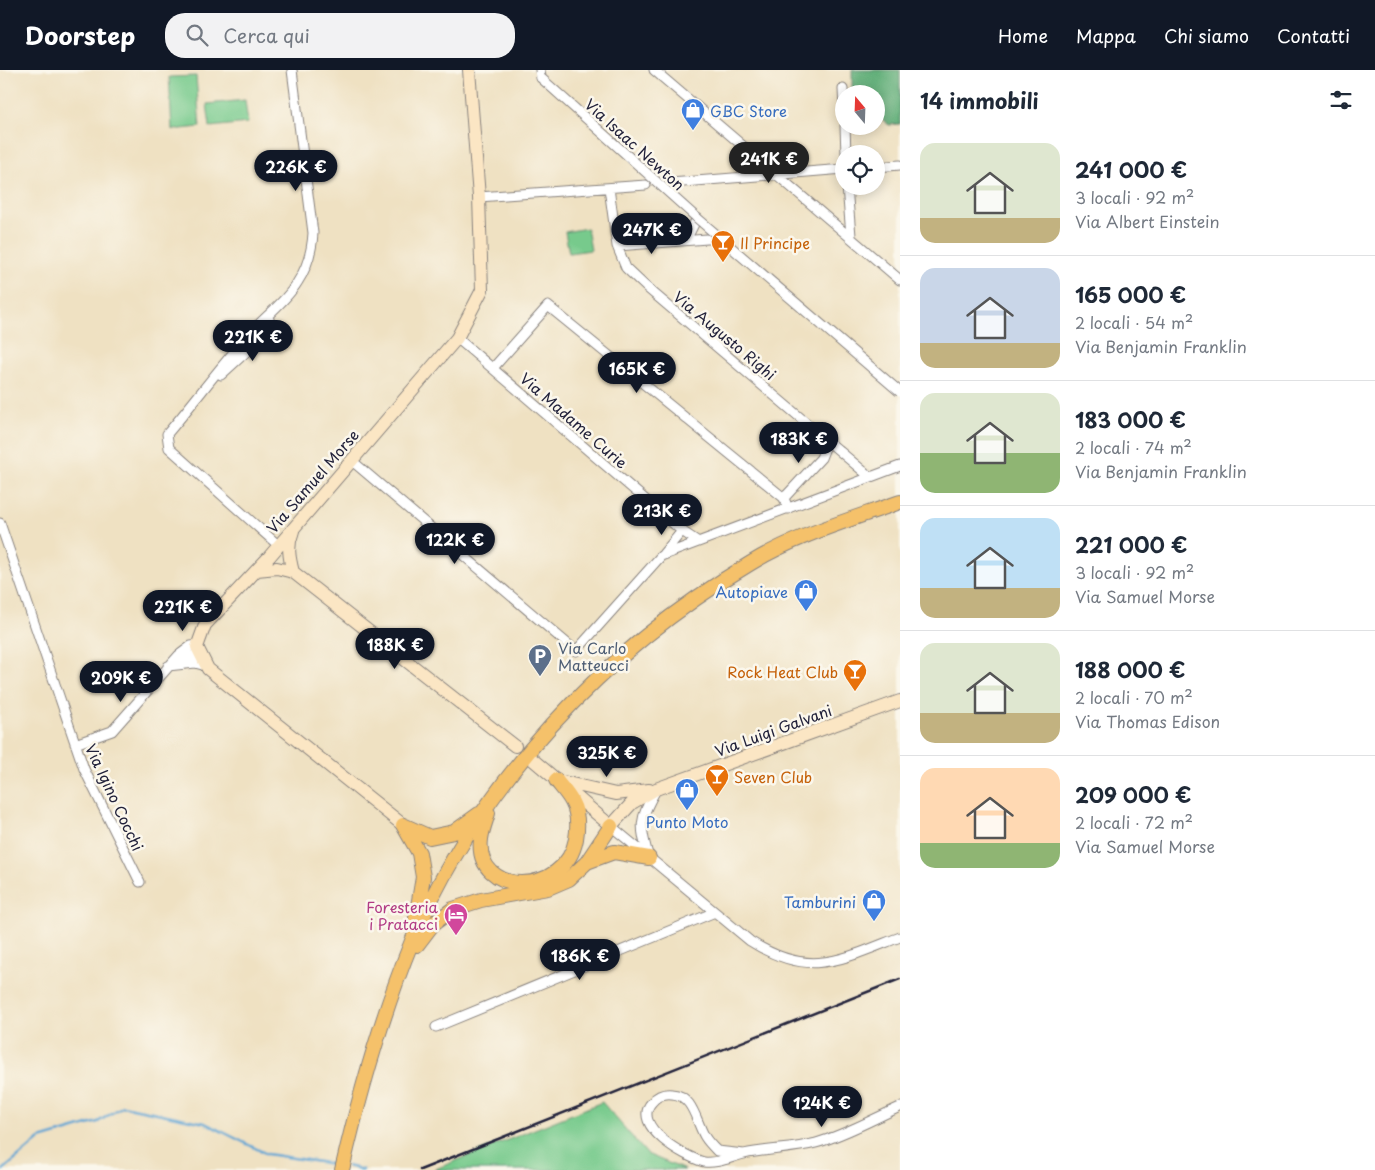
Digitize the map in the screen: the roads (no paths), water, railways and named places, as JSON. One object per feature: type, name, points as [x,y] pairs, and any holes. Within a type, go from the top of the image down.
[{"type":"main road","points":[[412,943],[441,882],[492,798],[532,747],[614,661],[681,609],[752,562],[823,529],[900,502]]},
{"type":"main road","points":[[541,881],[557,871],[567,860],[575,845],[578,830],[577,816],[572,802],[556,780]]},
{"type":"main road","points":[[492,798],[481,840],[483,858],[488,868],[498,876],[517,884],[541,881],[568,870],[609,829]]},
{"type":"main road","points":[[403,825],[430,837],[454,832],[484,810]]},
{"type":"main road","points":[[342,1170],[358,1100],[385,1014],[412,943],[423,877],[419,852],[403,825]]},
{"type":"main road","points":[[407,960],[433,924],[454,909],[481,900],[559,885],[569,879],[587,862],[609,829]]},
{"type":"main road","points":[[587,862],[614,852],[649,858]]},
{"type":"street","points":[[288,555],[274,551],[169,448],[167,434],[204,390],[255,344],[274,311],[298,283],[312,247],[311,215],[292,70]]},
{"type":"street","name":"Via Samuel Morse","points":[[199,649],[205,625],[274,551],[457,338],[482,290],[479,198],[469,70]]},
{"type":"street","name":"Via Isaac Newton","points":[[540,70],[540,78],[697,218],[900,392]]},
{"type":"street","points":[[654,70],[851,236],[900,280]]},
{"type":"street","points":[[885,167],[900,166]]},
{"type":"street","points":[[671,183],[835,171]]},
{"type":"street","points":[[479,198],[646,185]]},
{"type":"street","name":"Via Augusto Righi","points":[[609,188],[617,246],[626,268],[869,476]]},
{"type":"street","points":[[848,195],[851,236]]},
{"type":"street","points":[[686,240],[697,218]]},
{"type":"street","points":[[617,246],[720,238]]},
{"type":"street","points":[[493,368],[548,306],[784,498],[788,509]]},
{"type":"street","name":"Via Madame Curie","points":[[457,338],[682,531],[698,541]]},
{"type":"street","points":[[784,498],[821,458],[828,440]]},
{"type":"street","points":[[351,460],[576,651],[682,531]]},
{"type":"street","points":[[661,556],[788,509],[869,476],[900,466]]},
{"type":"street","name":"Via Igino Cocchi","points":[[0,524],[84,769],[140,882]]},
{"type":"street","points":[[293,572],[288,555],[289,539],[295,526]]},
{"type":"street","points":[[274,551],[277,568]]},
{"type":"street","points":[[256,570],[277,568],[293,572],[515,746]]},
{"type":"street","points":[[75,744],[112,731],[205,625]]},
{"type":"street","points":[[179,654],[191,646],[199,649],[206,666]]},
{"type":"street","points":[[168,666],[199,649]]},
{"type":"street","points":[[168,666],[195,663],[206,666],[403,825]]},
{"type":"street","name":"Via Luigi Galvani","points":[[609,829],[632,803],[656,789],[900,701]]},
{"type":"street","points":[[532,759],[609,829],[649,858],[750,941],[771,955],[792,962],[816,964],[843,960],[900,937]]},
{"type":"street","name":"Via Luigi Galvani","points":[[556,780],[616,794],[656,789]]},
{"type":"street","points":[[649,858],[642,833],[643,814],[656,789]]},
{"type":"street","points":[[436,1028],[715,912]]},
{"type":"street","points":[[744,1154],[717,1151],[705,1137],[691,1106],[684,1098],[674,1094],[665,1094],[656,1097],[650,1104],[647,1121],[651,1129],[684,1153],[704,1162],[718,1162],[744,1154],[816,1143],[900,1107]]},
{"type":"waterway","points":[[3,1170],[40,1139],[98,1122],[123,1106],[205,1123],[267,1154],[339,1165]]},
{"type":"waterway","points":[[347,1166],[363,1170]]},
{"type":"railway","points":[[420,1170],[900,979]]},
{"type":"place","name":"GBC Store","points":[[693,131]]},
{"type":"place","name":"Il Principe","points":[[723,263]]},
{"type":"place","name":"Autopiave","points":[[806,612]]},
{"type":"place","name":"Via Carlo Matteucci","points":[[540,677]]},
{"type":"place","name":"Rock Heat Club","points":[[855,692]]},
{"type":"place","name":"Seven Club","points":[[717,797]]},
{"type":"place","name":"Punto Moto","points":[[687,811]]},
{"type":"place","name":"Tamburini","points":[[874,922]]},
{"type":"place","name":"Foresteria i Pratacci","points":[[456,936]]}]
